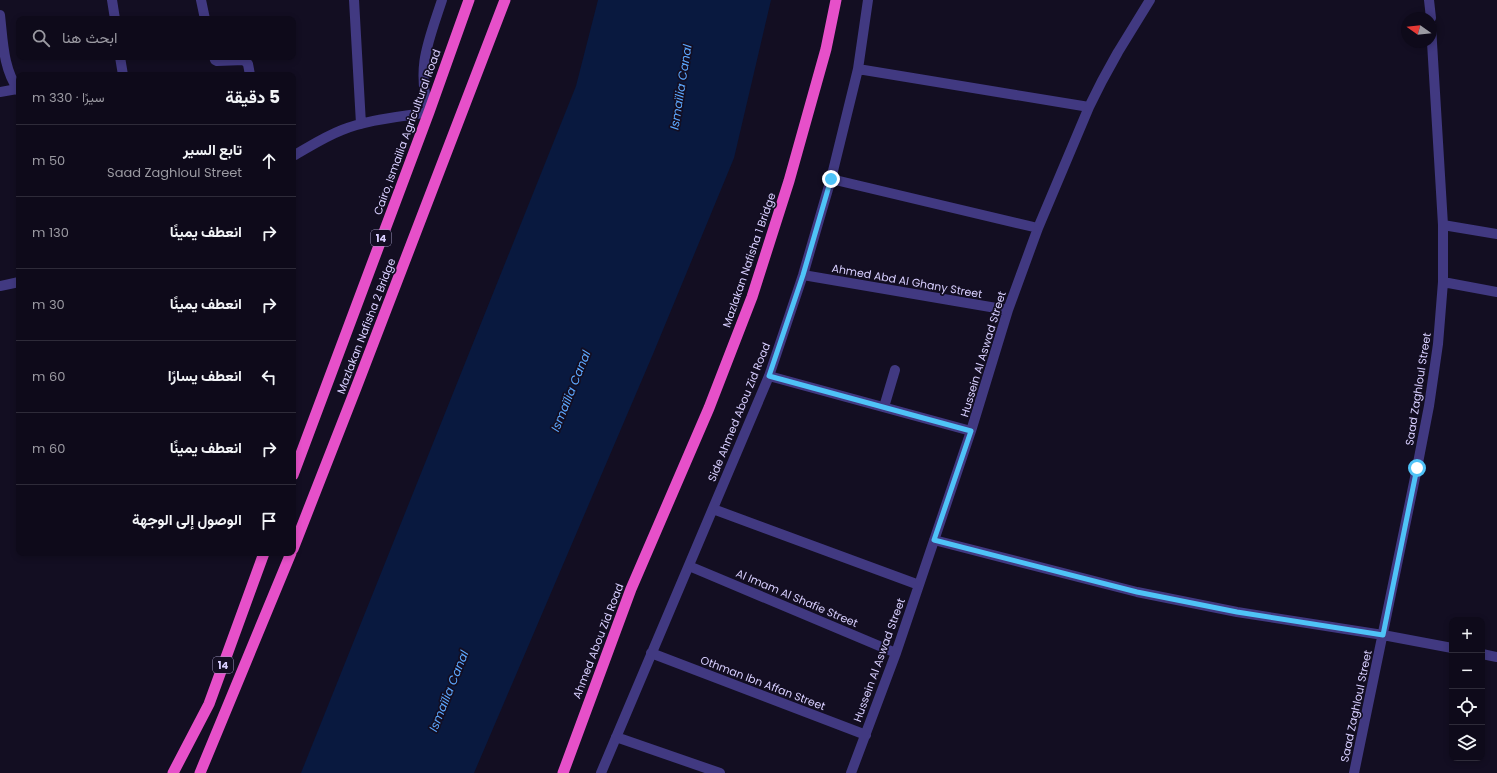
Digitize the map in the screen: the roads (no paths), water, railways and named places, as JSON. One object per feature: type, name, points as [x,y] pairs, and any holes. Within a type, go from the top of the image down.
[{"type":"highway","name":"Cairo, Ismailia Agricultural Road","points":[[296,467],[429,112],[469,0]]},
{"type":"highway","name":"Mazlakan Nafisha 2 Bridge","points":[[296,541],[505,0]]},
{"type":"highway","name":"Mazlakan Nafisha 1 Bridge","points":[[661,519],[709,408],[752,297],[793,166],[826,50],[836,0]]},
{"type":"highway","name":"Ahmed Abou Zid Road","points":[[563,773],[631,588],[661,519]]},
{"type":"highway","name":"14","points":[[173,773],[209,704],[263,556]]},
{"type":"highway","points":[[200,773],[290,556]]},
{"type":"street","points":[[112,0],[115,16]]},
{"type":"street","points":[[201,0],[204,16]]},
{"type":"street","points":[[354,0],[361,124]]},
{"type":"street","points":[[296,154],[324,138],[342,130],[361,124],[429,112],[423,86],[424,58],[442,0]]},
{"type":"street","name":"Side Ahmed Abou Zid Road","points":[[600,773],[769,376],[803,275],[831,179],[858,69],[868,0]]},
{"type":"street","name":"Hussein Al Aswad Street","points":[[851,773],[896,653],[971,431],[1008,310],[1038,228],[1090,107],[1118,52],[1150,0]]},
{"type":"street","points":[[1429,0],[1430,12]]},
{"type":"street","points":[[0,16],[5,58],[16,86]]},
{"type":"street","name":"Saad Zaghloul Street","points":[[1354,773],[1429,406],[1438,344],[1443,282],[1443,225],[1432,48]]},
{"type":"street","points":[[120,60],[122,72]]},
{"type":"street","points":[[215,60],[244,60],[248,64],[249,72]]},
{"type":"street","points":[[858,69],[1090,107]]},
{"type":"street","points":[[0,92],[16,90]]},
{"type":"street","points":[[831,179],[1038,228]]},
{"type":"street","points":[[1443,225],[1497,234]]},
{"type":"street","name":"Ahmed Abd Al Ghany Street","points":[[803,275],[1008,310]]},
{"type":"street","points":[[1443,282],[1497,292]]},
{"type":"street","points":[[0,286],[16,283]]},
{"type":"street","points":[[884,407],[896,370]]},
{"type":"street","points":[[769,376],[971,431]]},
{"type":"street","points":[[713,509],[919,585]]},
{"type":"street","points":[[934,540],[1137,592],[1237,612],[1383,635],[1449,647]]},
{"type":"street","name":"Al Imam Al Shafie Street","points":[[689,566],[896,653]]},
{"type":"street","name":"Othman Ibn Affan Street","points":[[652,653],[866,735]]},
{"type":"street","points":[[1485,655],[1497,657]]},
{"type":"street","points":[[616,737],[720,773]]},
{"type":"water","name":"Ismaïlia Canal","points":[[598,0],[771,0],[734,158],[653,354],[474,773],[301,773],[576,86]]}]
